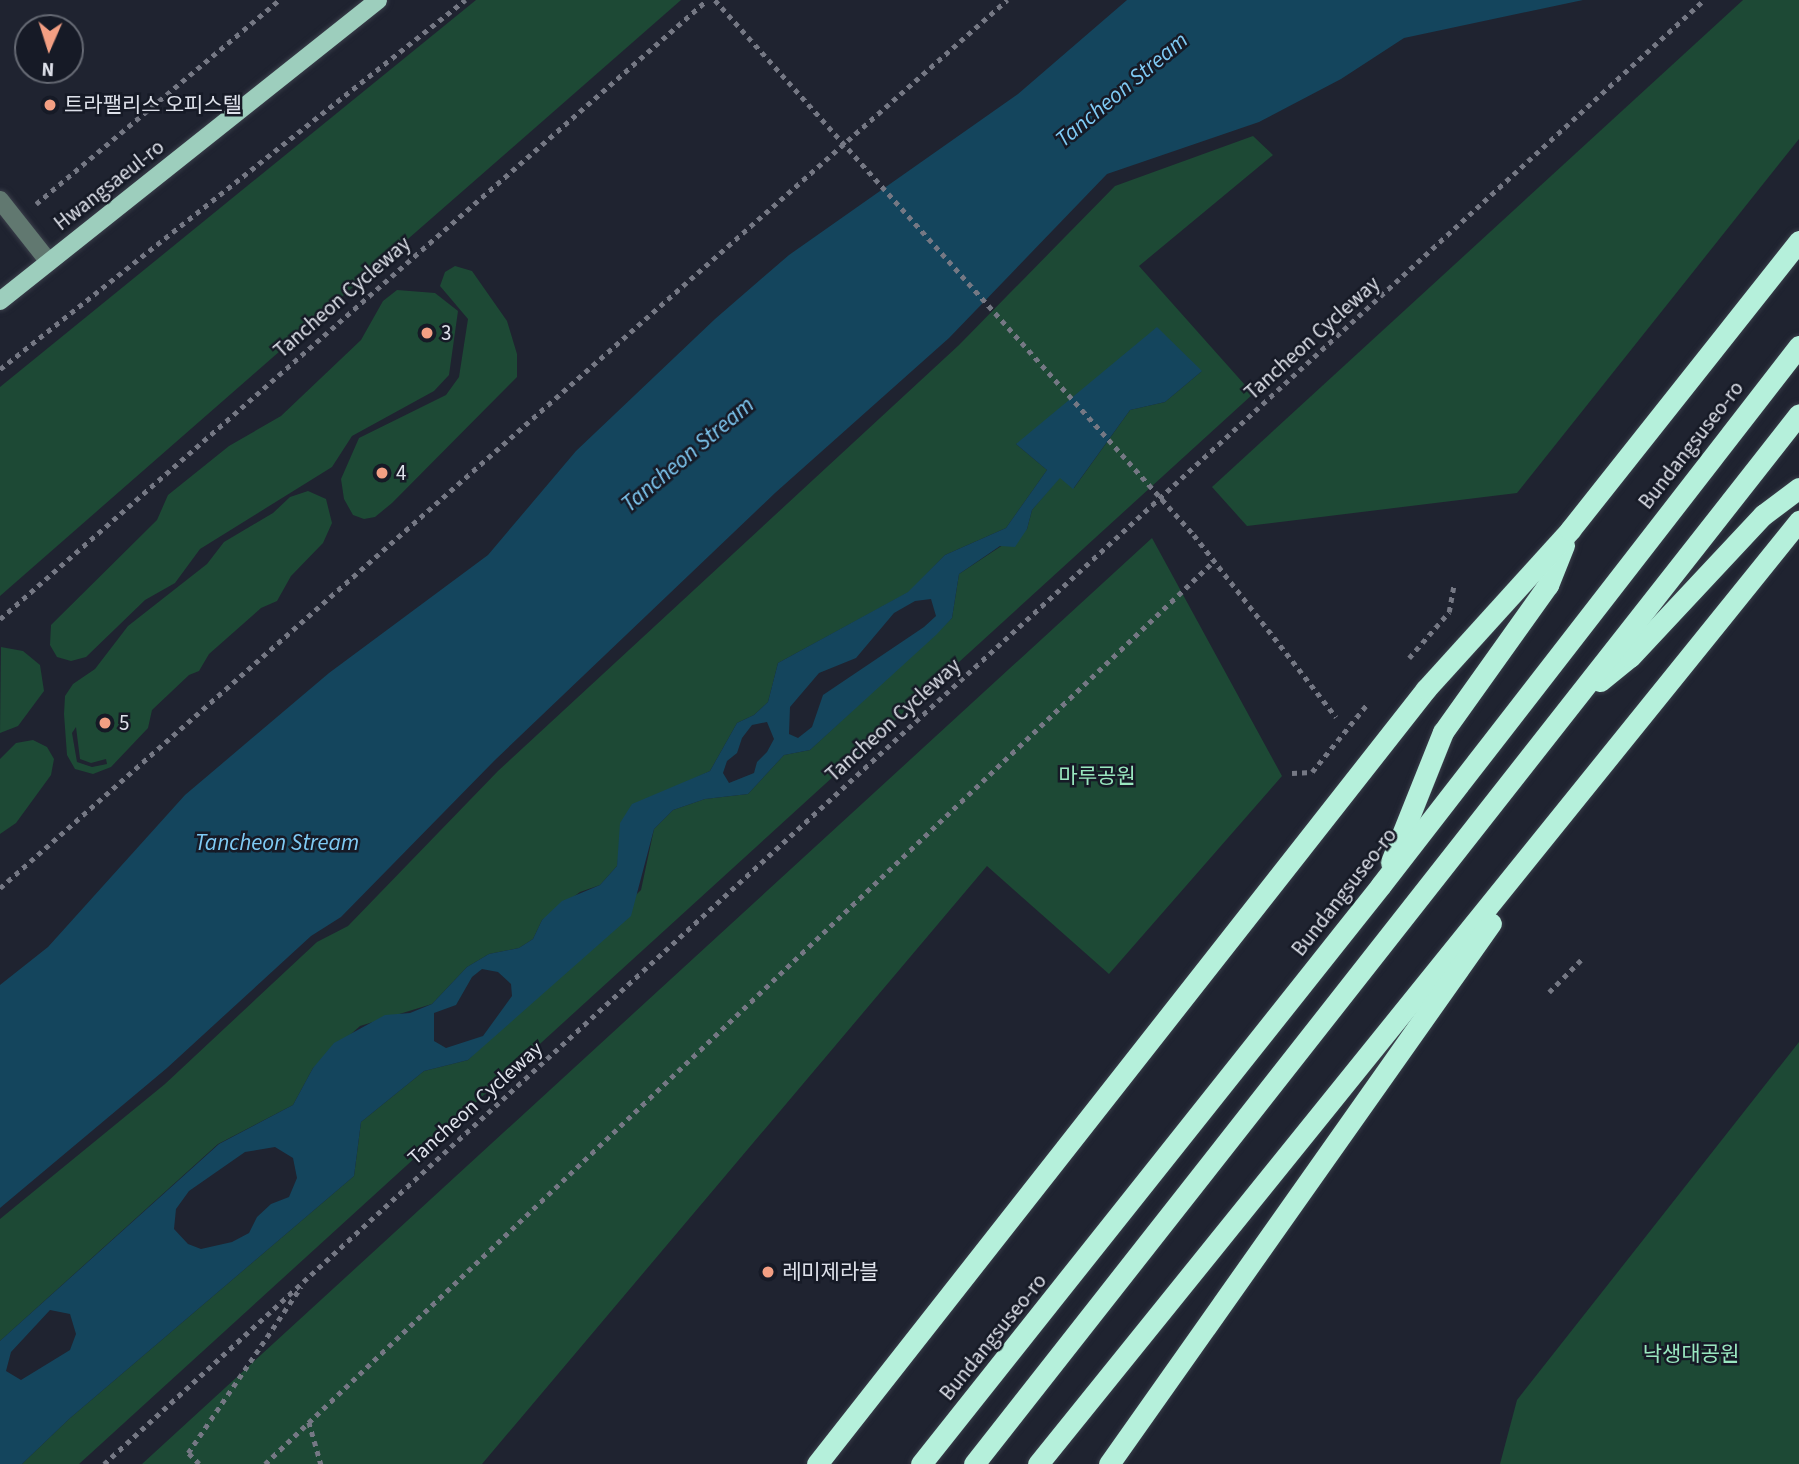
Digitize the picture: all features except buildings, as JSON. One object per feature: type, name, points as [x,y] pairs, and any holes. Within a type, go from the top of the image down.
[{"type":"highway","points":[[817,1464],[1426,689],[1570,530],[1799,241]]},
{"type":"highway","name":"Bundangsuseo-ro","points":[[920,1464],[1381,886],[1799,346]]},
{"type":"highway","points":[[974,1464],[1799,414]]},
{"type":"highway","points":[[1574,701],[1630,657],[1763,515],[1799,488]]},
{"type":"highway","points":[[1038,1464],[1799,521]]},
{"type":"highway","points":[[1381,886],[1443,732],[1548,585],[1570,530]]},
{"type":"highway","points":[[1109,1464],[1608,758]]},
{"type":"main road","name":"Hwangsaeul-ro","points":[[0,301],[377,0]]},
{"type":"street","points":[[0,200],[49,262]]},
{"type":"path","points":[[16,221],[279,0]]},
{"type":"path","points":[[0,369],[465,0]]},
{"type":"path","name":"Tancheon Cycleway","points":[[0,619],[707,0]]},
{"type":"path","points":[[715,0],[1194,535],[1336,717]]},
{"type":"path","points":[[0,888],[1007,0]]},
{"type":"path","name":"Tancheon Cycleway","points":[[104,1464],[1704,0]]},
{"type":"path","points":[[265,1464],[1214,561]]},
{"type":"path","points":[[1409,658],[1449,612],[1454,584]]},
{"type":"path","points":[[1292,773],[1312,772],[1368,703]]},
{"type":"path","points":[[1549,992],[1581,960]]},
{"type":"path","points":[[199,1464],[188,1454],[306,1279]]},
{"type":"path","points":[[309,1422],[321,1464]]},
{"type":"green space","points":[[476,0],[681,0],[0,596],[0,387]]},
{"type":"green space","points":[[1743,0],[1799,0],[1799,139],[1517,493],[1247,526],[1212,487]]},
{"type":"green space","points":[[1253,136],[1273,155],[1139,266],[1253,394],[79,1464],[22,1464],[69,1419],[354,1176],[361,1122],[424,1071],[468,1060],[641,890],[654,829],[673,810],[705,799],[748,794],[784,755],[810,750],[952,618],[959,574],[1027,529],[1032,510],[1060,477],[1074,488],[1130,410],[1165,402],[1202,371],[1016,444],[1047,470],[1006,528],[945,555],[909,592],[778,663],[768,702],[754,715],[737,723],[710,771],[686,782],[620,845],[617,866],[600,885],[580,892],[542,920],[533,939],[519,948],[489,954],[467,967],[432,1004],[360,1026],[313,1068],[293,1105],[218,1144],[0,1341],[0,1219],[165,1084],[317,942],[348,926],[498,771],[959,345],[1115,186]]},
{"type":"green space","points":[[455,266],[472,271],[507,321],[517,354],[517,377],[392,503],[375,517],[364,519],[353,515],[344,499],[341,479],[359,438],[446,395],[459,377],[468,319],[440,286],[445,272]]},
{"type":"green space","points":[[397,290],[435,293],[458,311],[449,375],[434,391],[352,436],[332,467],[200,549],[175,583],[145,600],[86,657],[71,661],[57,657],[50,645],[51,625],[157,520],[168,495],[229,446],[281,416],[361,340],[383,301]]},
{"type":"green space","points":[[308,491],[326,499],[332,523],[323,543],[291,576],[277,601],[261,608],[209,654],[199,671],[189,675],[152,710],[148,728],[111,767],[93,774],[75,769],[67,755],[64,714],[65,696],[73,684],[95,669],[128,626],[207,564],[224,542],[273,513],[290,497]],"holes":[[[76,727],[80,759],[91,763],[106,759],[107,764],[92,767],[77,762],[72,733]]]},
{"type":"green space","name":"마루공원","points":[[1152,538],[1282,776],[1109,974],[987,866],[482,1464],[142,1464]]},
{"type":"green space","points":[[1,647],[23,651],[40,665],[44,691],[18,726],[0,733]]},
{"type":"green space","points":[[33,740],[47,747],[54,759],[51,775],[16,823],[0,834],[0,759],[16,743]]},
{"type":"green space","name":"낙생대공원","points":[[1799,1042],[1799,1464],[1500,1464],[1517,1400]]},
{"type":"water","name":"Tancheon Stream","points":[[1127,0],[1583,0],[1404,38],[1341,79],[1259,122],[1107,174],[949,338],[775,493],[495,760],[341,917],[311,936],[167,1068],[0,1208],[0,985],[48,947],[185,795],[329,673],[488,555],[576,451],[715,319],[789,255],[1018,94]]},
{"type":"water","points":[[1157,327],[1202,371],[1165,402],[1130,410],[1073,489],[1060,478],[1032,510],[1027,529],[1015,547],[1000,546],[959,574],[952,618],[810,750],[784,755],[748,794],[705,799],[673,810],[654,829],[631,916],[468,1060],[424,1071],[361,1122],[354,1176],[69,1419],[22,1464],[0,1464],[0,1341],[219,1144],[293,1105],[313,1068],[334,1043],[385,1015],[410,1013],[432,1004],[467,967],[489,954],[519,948],[533,939],[542,920],[562,901],[600,885],[617,866],[620,823],[632,804],[710,771],[737,723],[754,715],[768,702],[778,663],[908,592],[945,555],[1006,528],[1047,470],[1016,444]],"holes":[[[931,599],[936,616],[924,627],[823,695],[812,727],[798,738],[789,734],[790,707],[819,673],[856,658],[894,613],[915,601]],[[767,722],[774,739],[757,762],[754,773],[729,783],[723,773],[727,761],[737,753],[742,738],[752,725]],[[482,969],[498,972],[511,984],[512,996],[483,1036],[446,1048],[434,1041],[434,1013],[456,1005],[472,977]],[[275,1147],[293,1158],[297,1178],[289,1197],[271,1204],[257,1217],[249,1233],[232,1242],[201,1249],[188,1244],[174,1229],[176,1209],[189,1191],[245,1152]],[[50,1310],[70,1314],[76,1334],[70,1350],[21,1380],[6,1371],[11,1352]]]},
{"type":"place","name":"트라팰리스 오피스텔","points":[[50,105]]},
{"type":"place","name":"3","points":[[427,333]]},
{"type":"place","name":"4","points":[[382,473]]},
{"type":"place","name":"5","points":[[105,723]]},
{"type":"place","name":"레미제라블","points":[[768,1272]]}]
